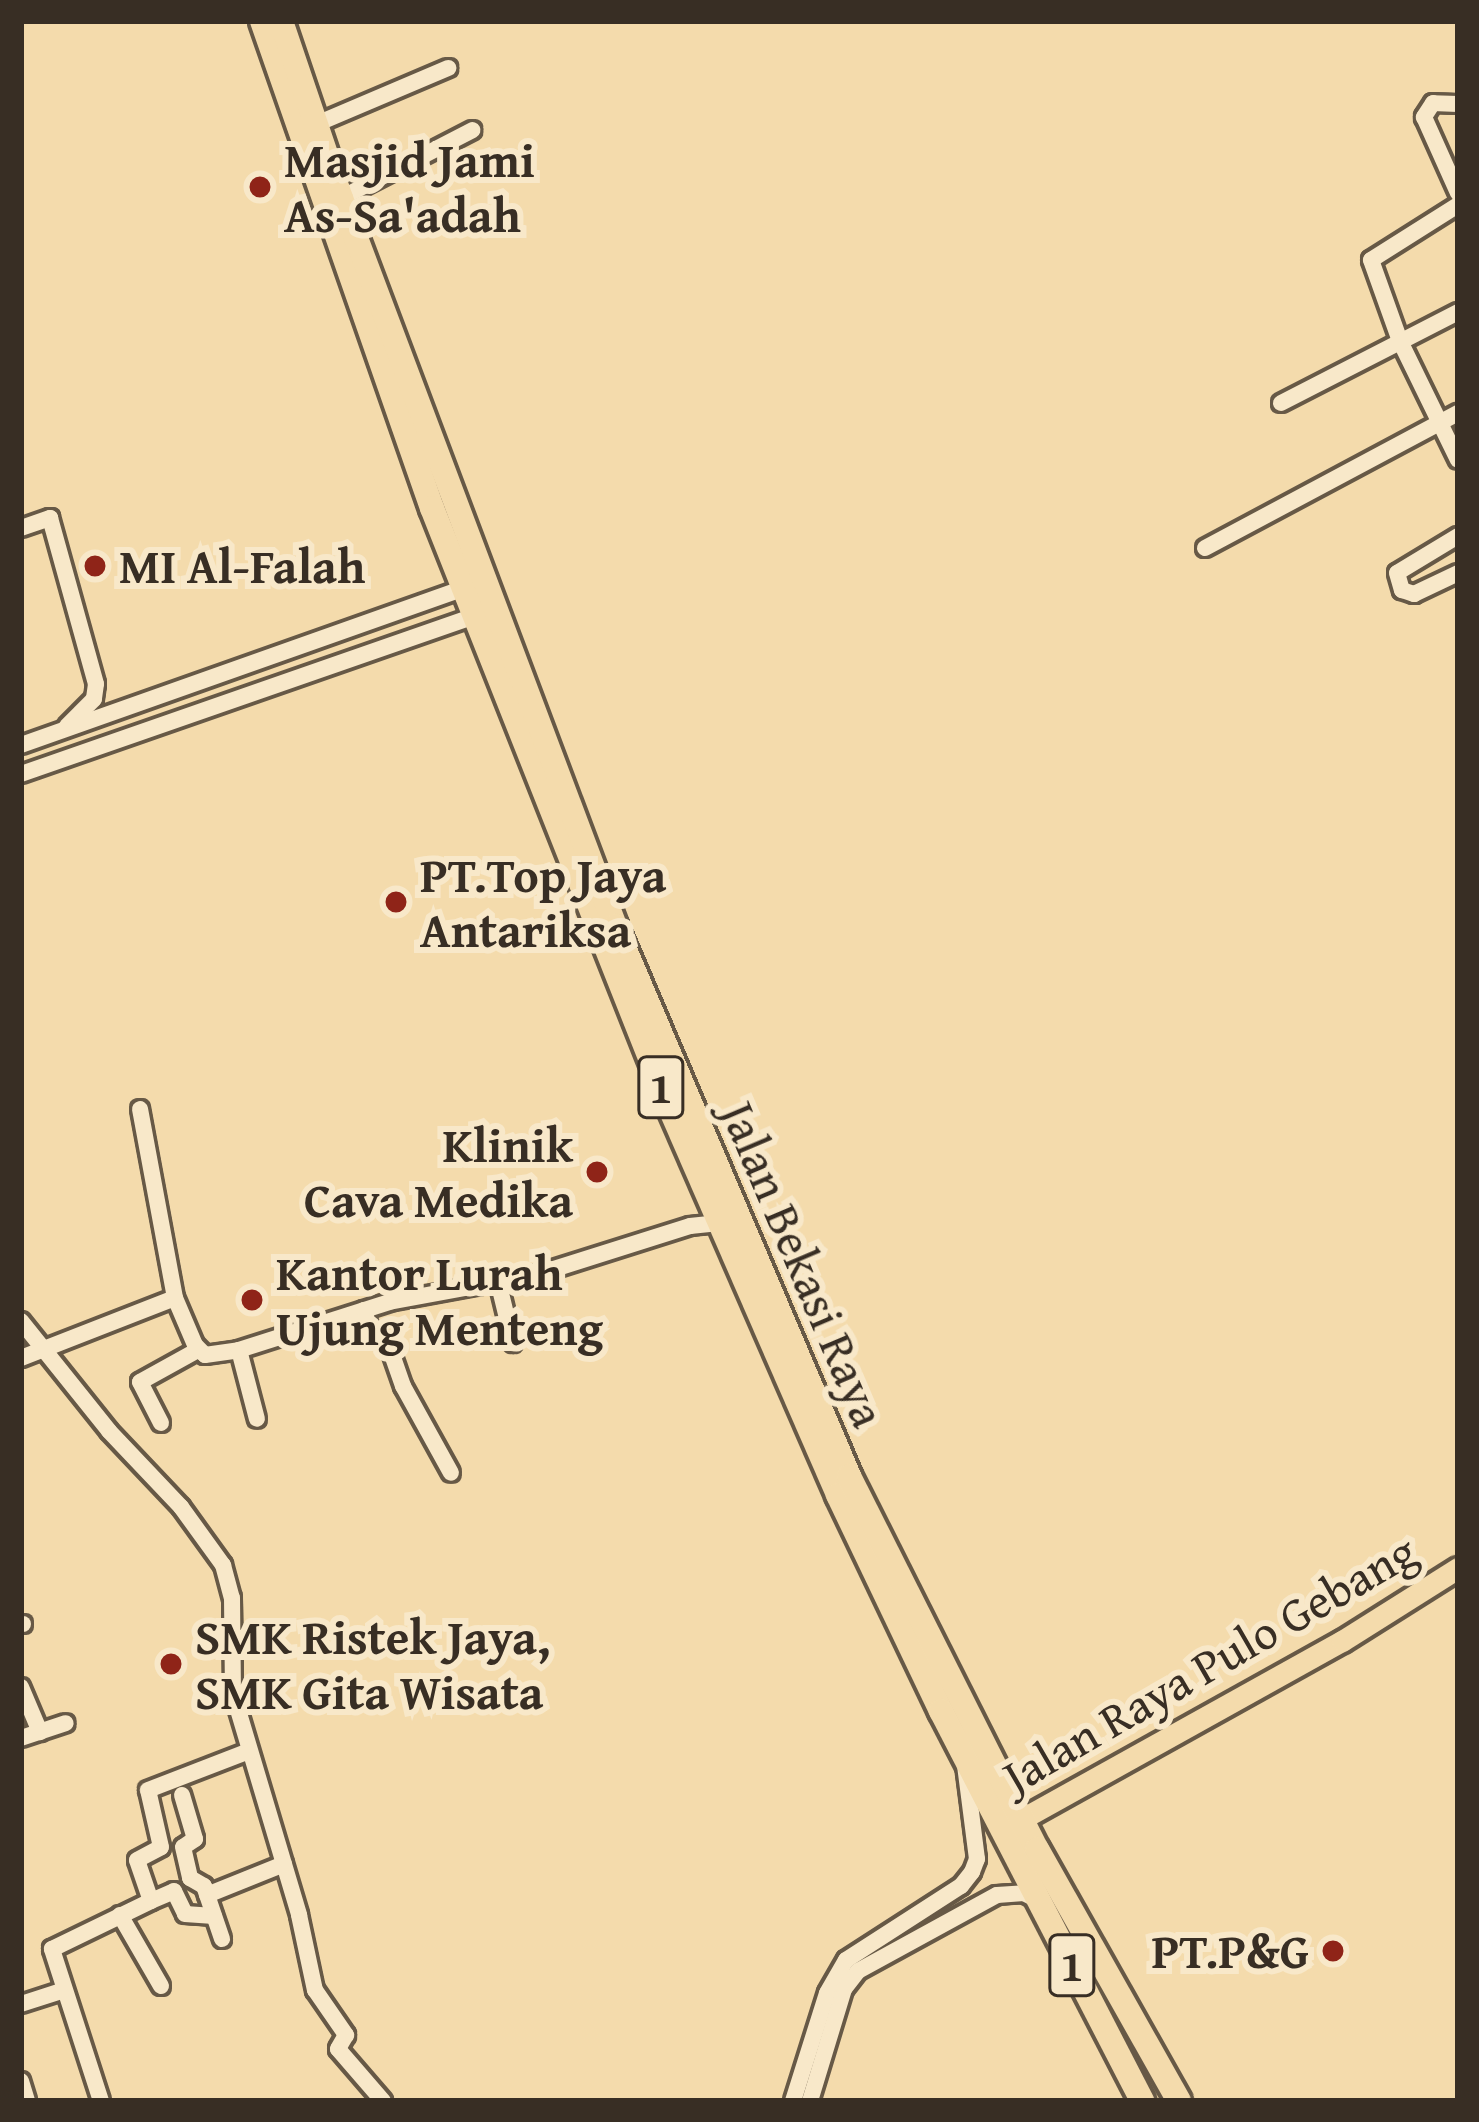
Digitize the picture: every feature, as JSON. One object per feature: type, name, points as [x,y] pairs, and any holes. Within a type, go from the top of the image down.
[{"type":"highway","name":"Jalan Bekasi Raya","points":[[262,21],[474,616],[553,792],[841,1480],[965,1758],[1012,1824],[1179,2101]]},
{"type":"highway","name":"Jalan Bekasi Raya","points":[[281,21],[340,198],[448,473],[452,500],[553,792],[719,1223],[1012,1824],[1039,1900],[1142,2101]]},
{"type":"highway","points":[[1109,2037],[1153,2101]]},
{"type":"main road","name":"Jalan Raya Pulo Gebang","points":[[1012,1824],[1342,1641],[1458,1568]]},
{"type":"street","points":[[314,125],[448,68]]},
{"type":"street","points":[[1458,104],[1433,103],[1424,117],[1458,193]]},
{"type":"street","points":[[340,198],[473,130]]},
{"type":"street","points":[[1458,205],[1371,260],[1400,341],[1458,460]]},
{"type":"street","points":[[1281,403],[1458,312]]},
{"type":"street","points":[[1205,548],[1458,413]]},
{"type":"street","points":[[21,528],[50,518],[96,684],[94,699],[63,730]]},
{"type":"street","points":[[1458,536],[1396,573],[1402,590],[1414,594],[1458,573]]},
{"type":"street","points":[[21,746],[464,589]]},
{"type":"street","points":[[22,775],[474,616]]},
{"type":"street","points":[[140,1109],[176,1298],[199,1350],[212,1356],[364,1310],[498,1282],[690,1226],[719,1223]]},
{"type":"street","points":[[498,1282],[513,1342]]},
{"type":"street","points":[[21,1358],[176,1298]]},
{"type":"street","points":[[364,1310],[373,1340],[388,1343],[403,1386],[451,1473]]},
{"type":"street","points":[[21,1321],[39,1349],[181,1507],[223,1565],[232,1598],[233,1693],[318,1998],[346,2035],[338,2049],[383,2101]]},
{"type":"street","points":[[160,1424],[141,1382],[199,1350]]},
{"type":"street","points":[[239,1350],[257,1419]]},
{"type":"street","points":[[21,1687],[40,1732]]},
{"type":"street","points":[[21,1738],[67,1723]]},
{"type":"street","points":[[151,1901],[137,1860],[161,1847],[147,1792],[249,1751]]},
{"type":"street","points":[[793,2101],[827,1993],[852,1965],[961,1886],[972,1873],[977,1859],[965,1758]]},
{"type":"street","points":[[182,1795],[195,1839],[183,1847],[190,1878],[202,1883],[222,1939]]},
{"type":"street","points":[[207,1895],[284,1864]]},
{"type":"street","points":[[101,2101],[52,1948],[174,1891],[185,1914],[214,1916]]},
{"type":"street","points":[[810,2101],[852,1965],[997,1894],[1024,1893],[1039,1900]]},
{"type":"street","points":[[120,1915],[161,1986]]},
{"type":"street","points":[[21,2004],[62,1990]]},
{"type":"street","points":[[21,2081],[27,2101]]},
{"type":"place","name":"Masjid Jami As-Sa'adah","points":[[260,187]]},
{"type":"place","name":"MI Al-Falah","points":[[95,566]]},
{"type":"place","name":"PT.Top Jaya Antariksa","points":[[396,902]]},
{"type":"place","name":"Klinik Cava Medika","points":[[597,1172]]},
{"type":"place","name":"Kantor Lurah Ujung Menteng","points":[[252,1300]]},
{"type":"place","name":"SMK Ristek Jaya, SMK Gita Wisata","points":[[171,1664]]},
{"type":"place","name":"PT.P&G","points":[[1333,1951]]}]
